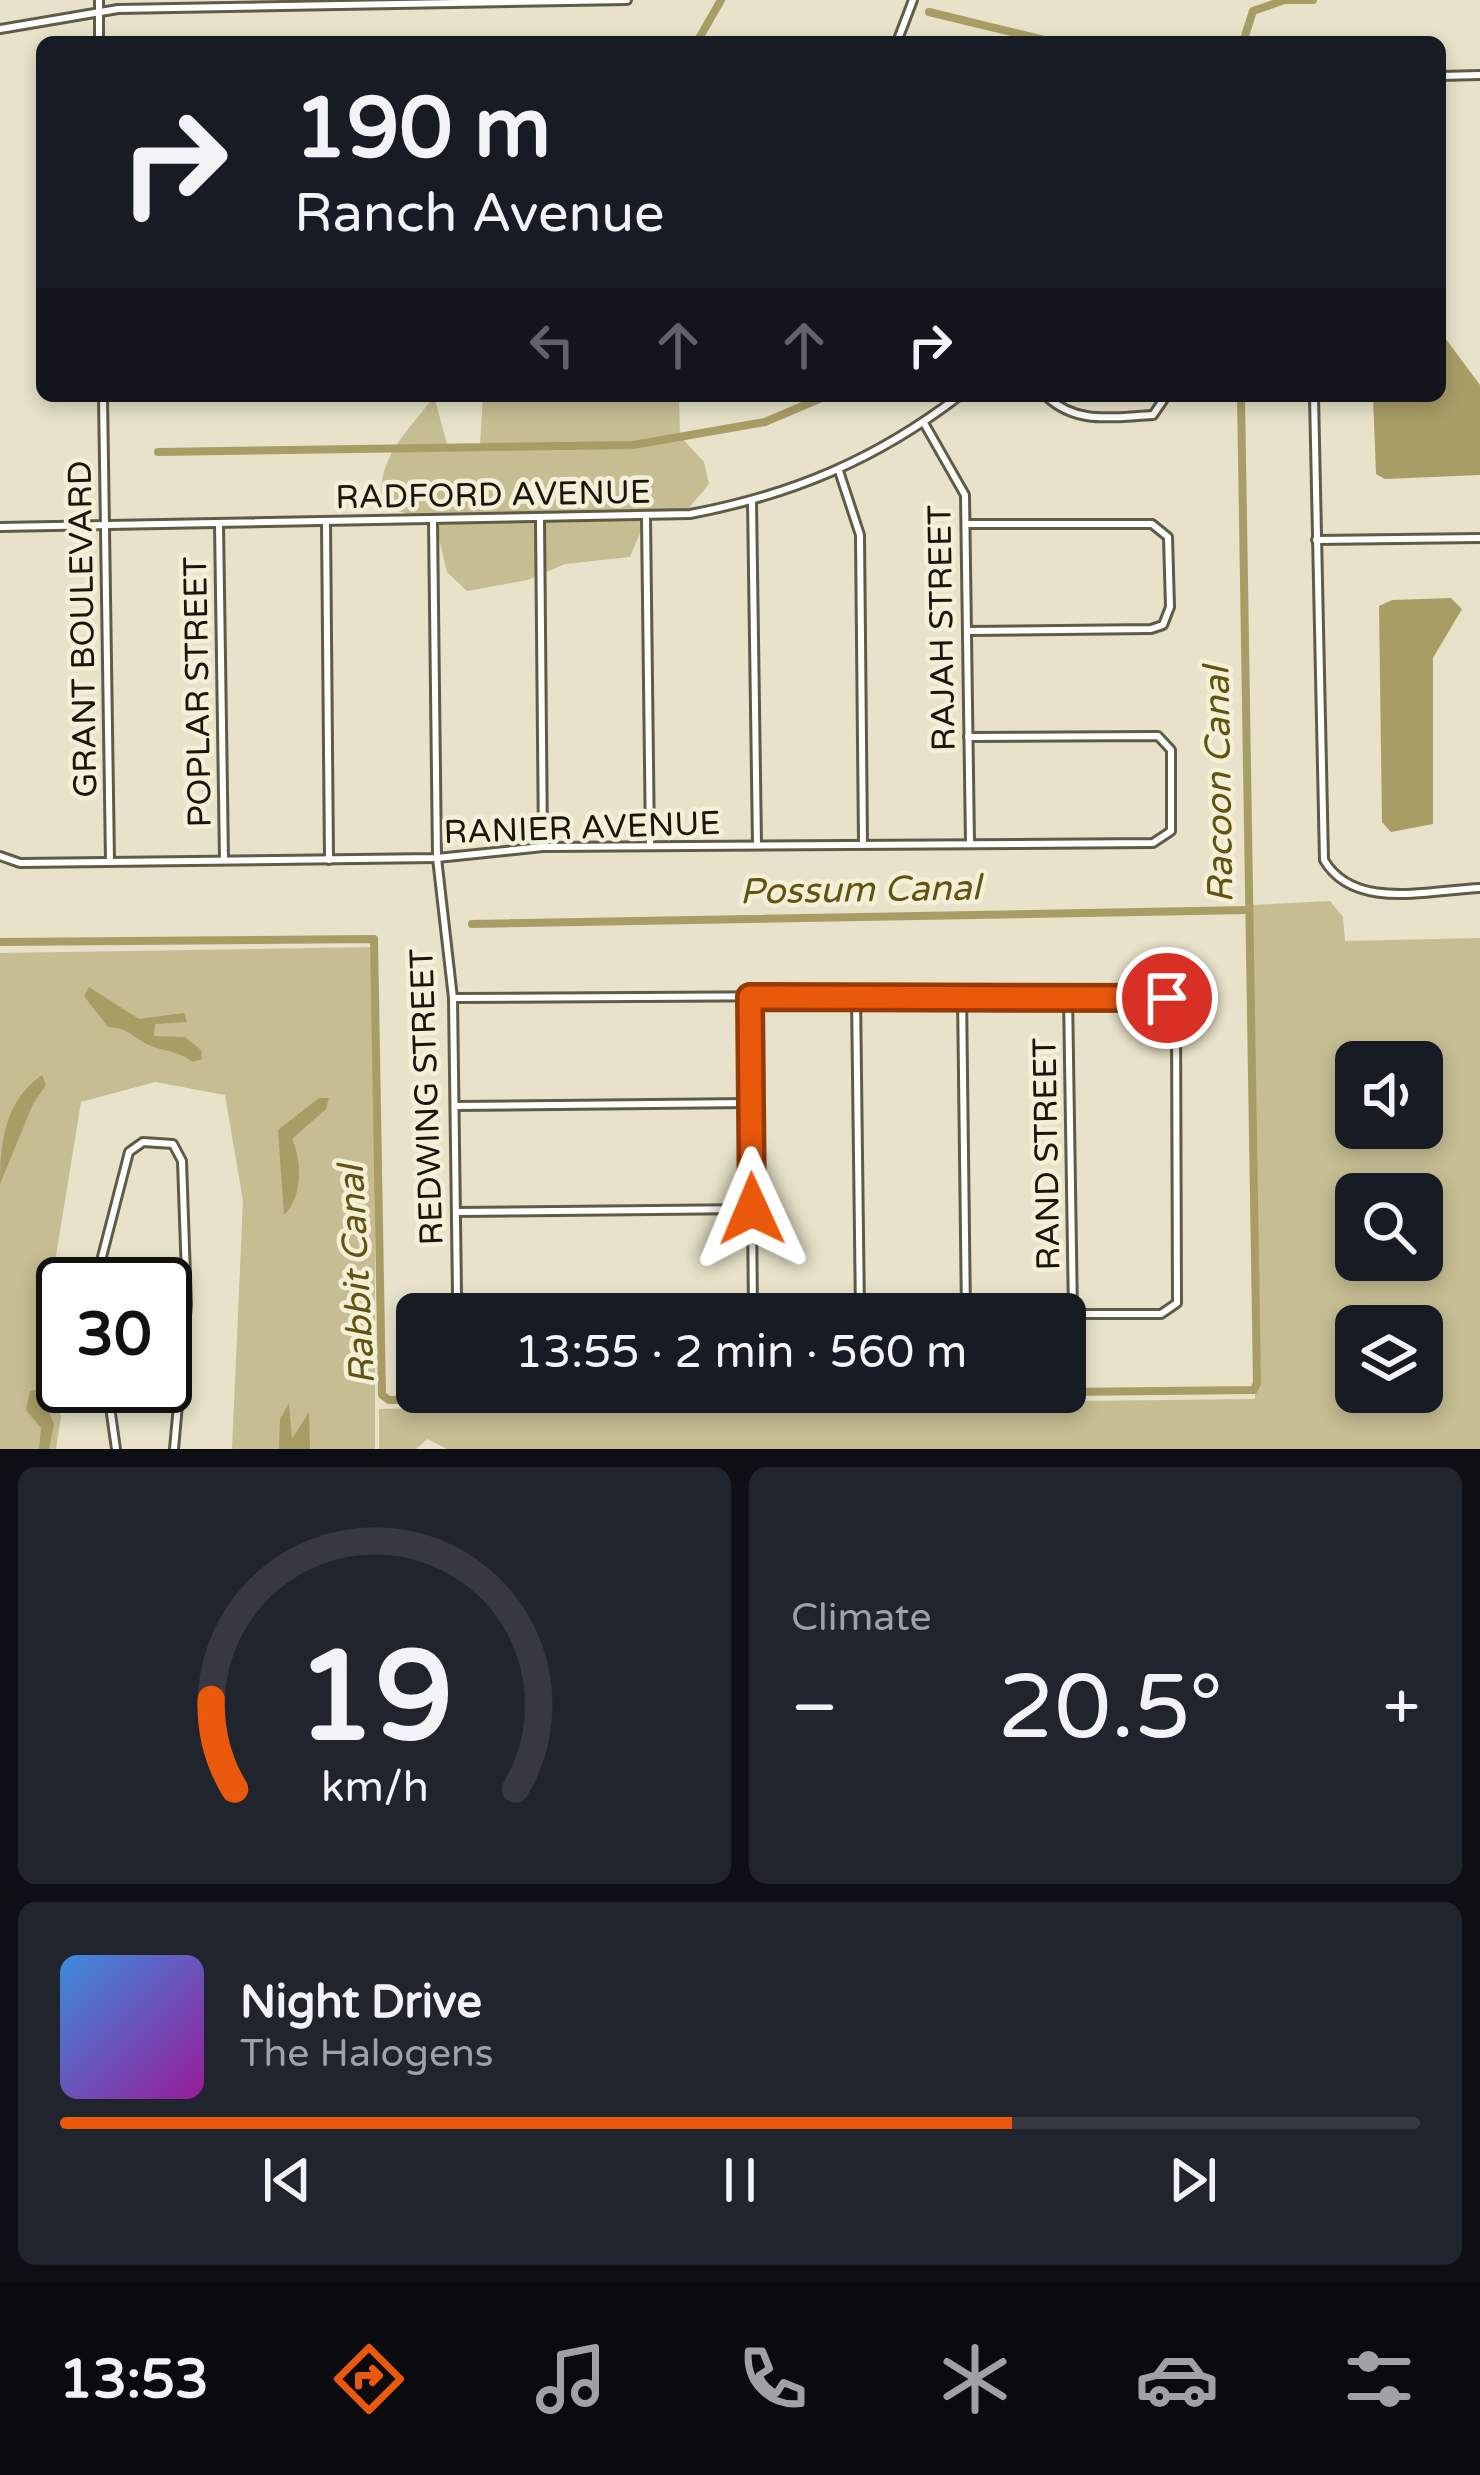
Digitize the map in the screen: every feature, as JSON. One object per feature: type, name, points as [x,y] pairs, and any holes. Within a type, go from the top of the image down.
[{"type":"street","points":[[99,0],[99,36]]},
{"type":"street","points":[[0,29],[99,11],[213,3],[627,0]]},
{"type":"street","points":[[899,36],[913,0]]},
{"type":"street","points":[[1446,76],[1480,75]]},
{"type":"street","name":"GRANT BOULEVARD","points":[[104,402],[110,861]]},
{"type":"street","name":"RADFORD AVENUE","points":[[0,527],[646,518],[752,501],[839,471],[924,423],[951,402]]},
{"type":"street","points":[[1053,402],[1072,417],[1153,415],[1163,402]]},
{"type":"street","points":[[1314,402],[1324,860],[1345,886],[1364,893],[1480,888]]},
{"type":"street","name":"RAJAH STREET","points":[[924,423],[963,486],[970,844]]},
{"type":"street","points":[[839,471],[860,535],[863,844]]},
{"type":"street","points":[[752,501],[757,845]]},
{"type":"street","points":[[646,518],[650,846]]},
{"type":"street","points":[[539,520],[542,847]]},
{"type":"street","name":"REDWING STREET","points":[[433,521],[437,858],[453,998],[459,1293]]},
{"type":"street","points":[[326,522],[329,860]]},
{"type":"street","name":"POPLAR STREET","points":[[219,524],[224,860]]},
{"type":"street","points":[[966,524],[1152,524],[1162,528],[1169,545],[1170,607],[1163,625],[1143,630],[967,632]]},
{"type":"street","points":[[1316,540],[1480,538]]},
{"type":"street","name":"RANIER AVENUE","points":[[0,856],[20,862],[329,860],[437,858],[542,847],[1153,843],[1166,838],[1173,820],[1172,750],[1165,740],[968,737]]},
{"type":"street","points":[[962,995],[966,1293]]},
{"type":"street","name":"RAND STREET","points":[[1068,995],[1073,1293]]},
{"type":"street","points":[[856,996],[860,1293]]},
{"type":"street","points":[[750,997],[753,1293]]},
{"type":"street","points":[[453,998],[1167,998],[1175,1013],[1179,1294],[1172,1309],[1086,1313]]},
{"type":"street","points":[[455,1106],[750,1103]]},
{"type":"street","points":[[102,1257],[129,1152],[143,1142],[173,1144],[182,1161],[186,1257]]},
{"type":"street","points":[[457,1212],[752,1209]]},
{"type":"street","points":[[111,1413],[116,1449]]},
{"type":"street","points":[[174,1449],[178,1413]]},
{"type":"shaded area","points":[[1446,339],[1480,385],[1480,475],[1385,479],[1376,474],[1373,402],[1446,402]]},
{"type":"shaded area","points":[[429,402],[436,402],[447,444],[480,445],[483,402],[679,402],[680,436],[704,462],[709,484],[687,510],[646,519],[630,557],[565,564],[528,580],[467,591],[447,572],[435,522],[382,506],[384,472]]},
{"type":"shaded area","points":[[1451,598],[1462,609],[1433,658],[1433,824],[1391,832],[1382,822],[1379,606],[1392,600]]},
{"type":"shaded area","points":[[1330,901],[1343,917],[1345,941],[1480,938],[1480,1449],[447,1449],[427,1439],[416,1449],[379,1449],[379,1409],[396,1409],[396,1413],[1086,1413],[1086,1401],[1255,1399],[1252,905]]},
{"type":"shaded area","points":[[375,947],[375,1449],[232,1449],[243,1201],[225,1095],[155,1082],[81,1102],[56,1257],[36,1257],[36,1413],[60,1413],[56,1449],[0,1449],[0,953]]},
{"type":"shaded area","points":[[89,987],[139,1019],[184,1013],[187,1022],[155,1024],[154,1036],[185,1037],[201,1050],[202,1059],[193,1062],[108,1027],[84,996]]},
{"type":"shaded area","points":[[42,1075],[46,1085],[33,1104],[0,1184],[1,1153],[12,1110]]},
{"type":"shaded area","points":[[319,1098],[329,1098],[326,1109],[292,1139],[299,1180],[284,1215],[278,1130]]},
{"type":"shaded area","points":[[36,1390],[36,1413],[49,1413],[54,1424],[49,1449],[39,1449],[41,1428],[26,1410],[30,1391]]},
{"type":"shaded area","points":[[289,1403],[292,1439],[309,1412],[310,1449],[279,1449],[280,1419]]},
{"type":"waterway","points":[[700,36],[721,0]]},
{"type":"waterway","points":[[1282,0],[1313,0]]},
{"type":"waterway","name":"Racoon Canal","points":[[1245,36],[1253,11],[1282,1]]},
{"type":"waterway","points":[[929,12],[1028,36]]},
{"type":"waterway","points":[[158,452],[633,445],[765,422],[812,402]]},
{"type":"waterway","name":"Racoon Canal","points":[[1086,1392],[1254,1390],[1257,1383],[1241,402]]},
{"type":"waterway","name":"Possum Canal","points":[[472,924],[1249,910]]},
{"type":"waterway","name":"Rabbit Canal","points":[[0,942],[374,939],[382,1395],[396,1400]]},
{"type":"route","points":[[752,1209],[750,997],[1158,994],[1167,998]]}]
